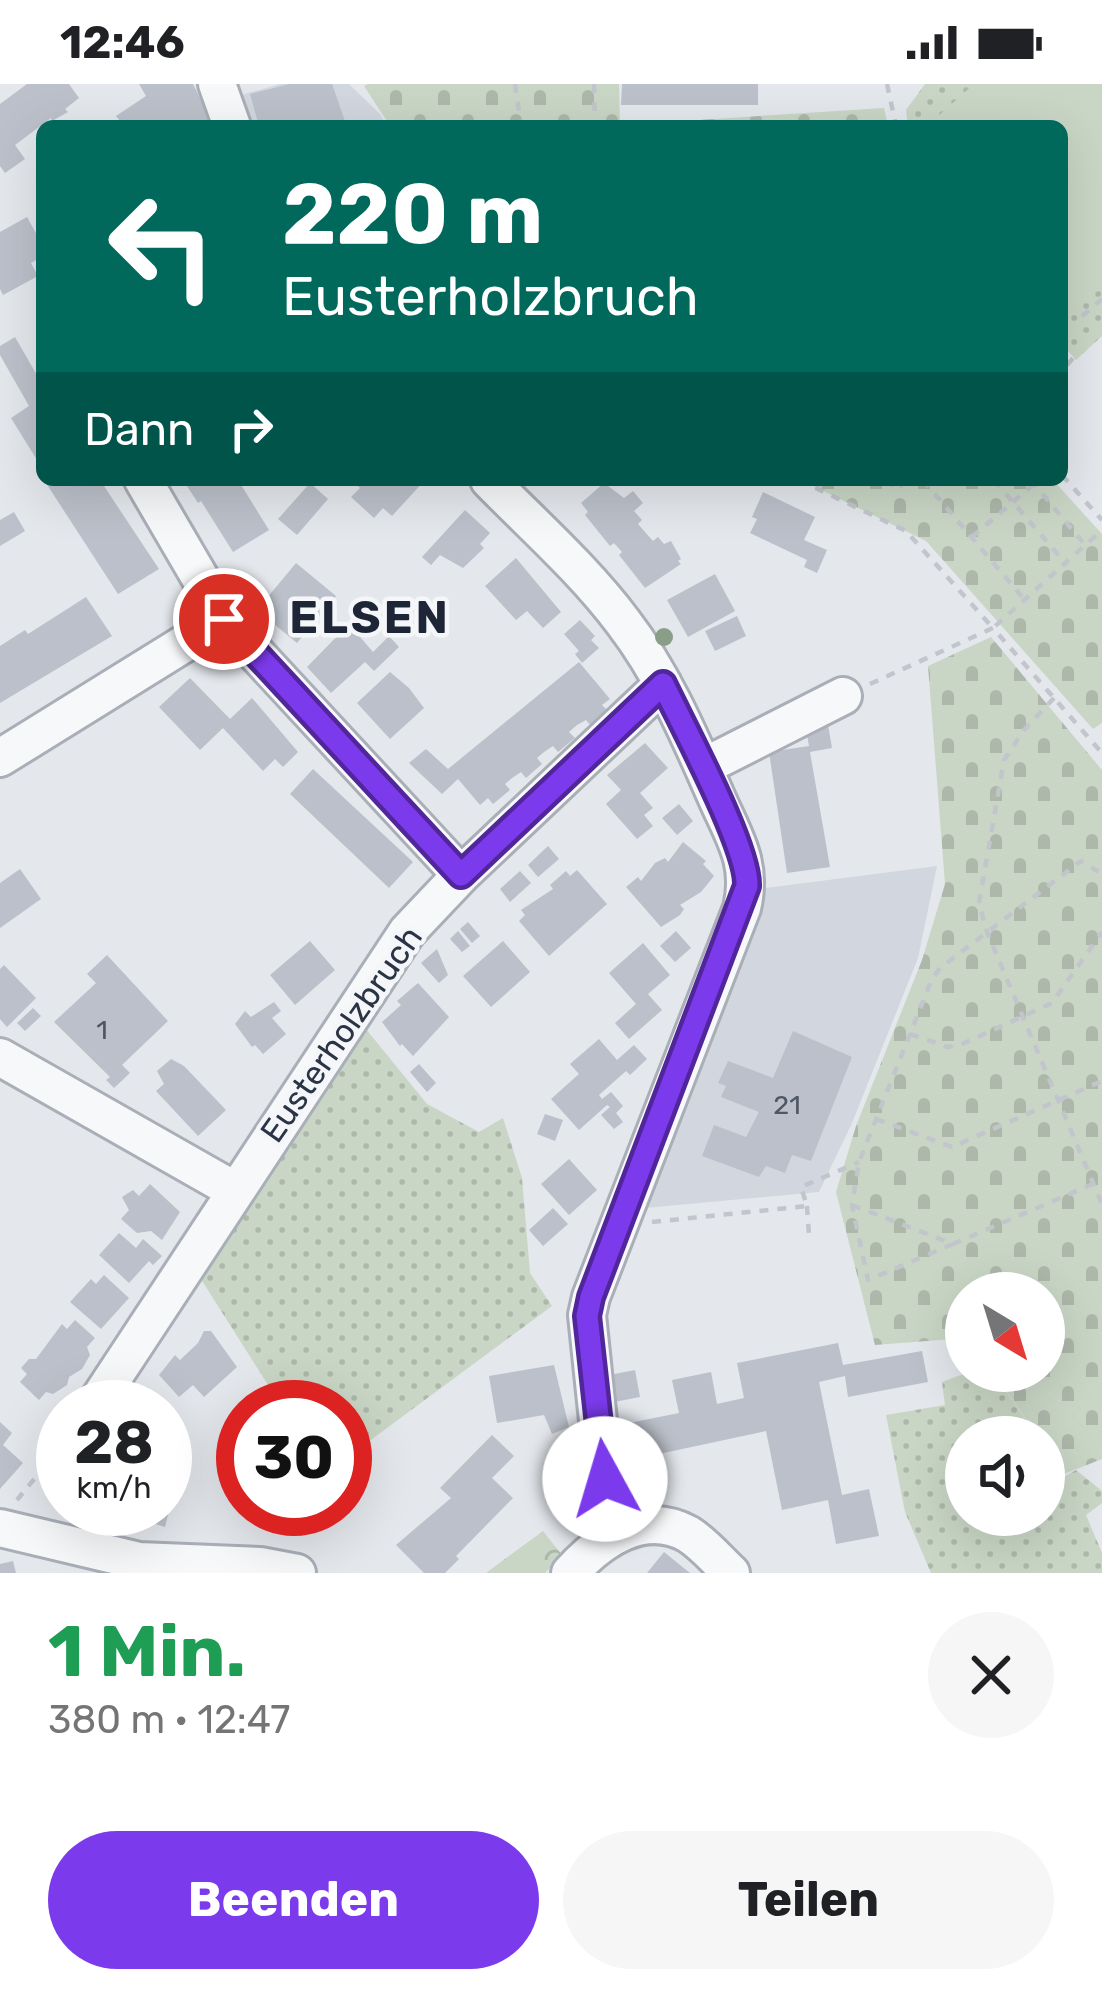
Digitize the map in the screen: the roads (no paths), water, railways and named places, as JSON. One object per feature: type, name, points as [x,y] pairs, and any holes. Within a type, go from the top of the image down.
[{"type":"street","points":[[217,84],[230,120]]},
{"type":"street","points":[[146,486],[224,619],[461,875]]},
{"type":"street","points":[[495,486],[622,620],[663,684],[745,862],[742,908],[617,1226],[587,1316],[610,1536]]},
{"type":"street","points":[[0,758],[224,619]]},
{"type":"street","name":"Eusterholzbruch","points":[[111,1380],[407,932],[663,684]]},
{"type":"street","points":[[703,767],[843,696]]},
{"type":"street","points":[[0,1057],[234,1190]]},
{"type":"street","points":[[6,1517],[139,1561],[260,1566],[297,1573]]},
{"type":"street","points":[[570,1573],[610,1536],[630,1528],[672,1528],[695,1539],[731,1573]]},
{"type":"district","name":"ELSEN","points":[[370,617]]}]
